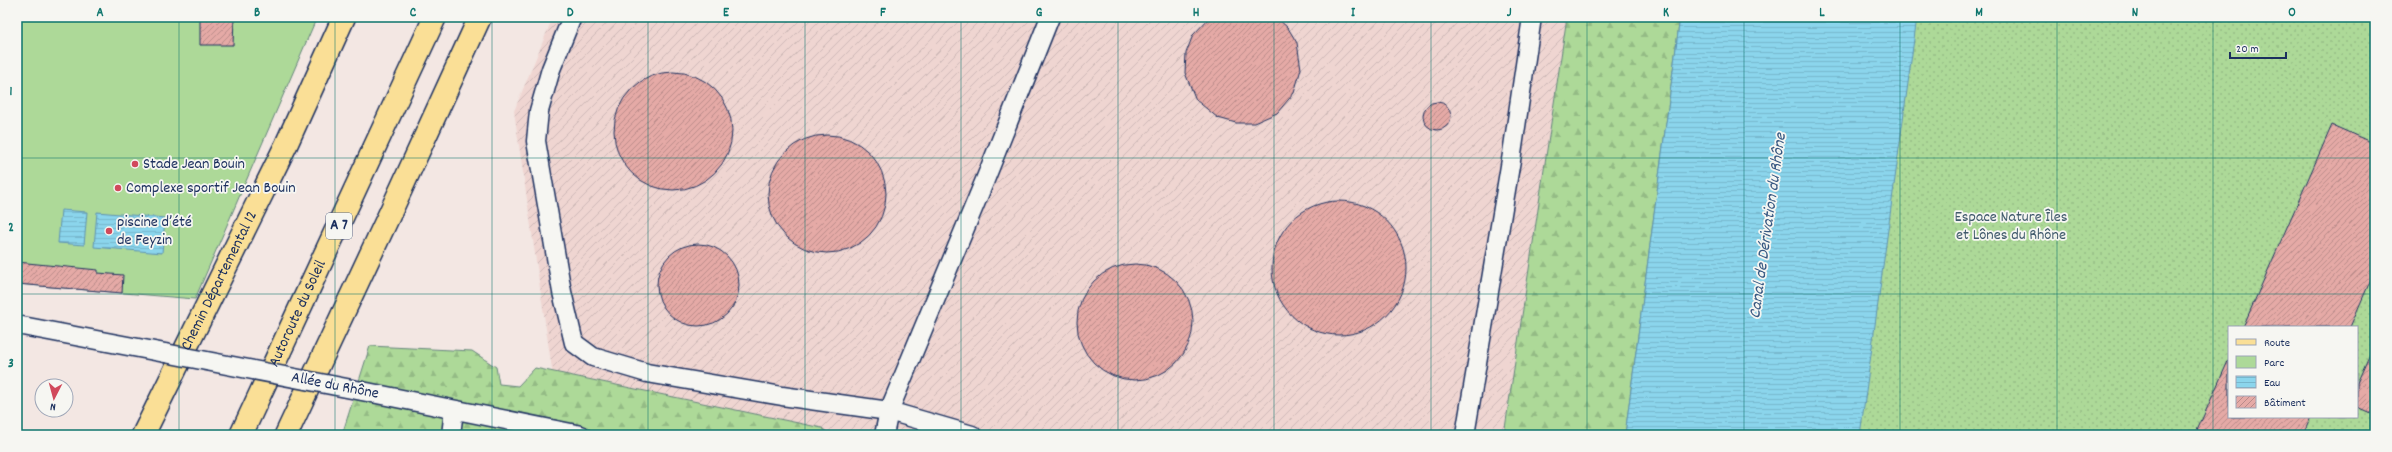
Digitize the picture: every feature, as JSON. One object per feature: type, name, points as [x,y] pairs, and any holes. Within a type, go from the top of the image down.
[{"type":"main road","name":"Chemin Départemental 12","points":[[143,435],[286,145],[344,17]]},
{"type":"main road","name":"Autoroute du Soleil","points":[[241,435],[435,17]]},
{"type":"main road","name":"A 7","points":[[286,435],[480,17]]},
{"type":"street","points":[[572,17],[551,68],[538,111],[536,141],[562,292],[574,343],[593,357],[647,373],[782,396],[889,411],[972,435]]},
{"type":"street","points":[[884,435],[889,411],[985,180],[1050,17]]},
{"type":"street","points":[[1465,435],[1512,154],[1532,17]]},
{"type":"street","name":"Allée du Rhône","points":[[17,324],[581,435]]},
{"type":"street","points":[[451,435],[454,410]]},
{"type":"shaded area","points":[[553,17],[1567,17],[1504,435],[451,435],[553,376],[514,111]]},
{"type":"green space","name":"Stade Jean Bouin","points":[[17,17],[317,17],[195,299],[17,284]]},
{"type":"green space","points":[[1567,17],[1680,17],[1625,435],[1504,435]]},
{"type":"green space","name":"Espace Nature Îles et Lônes du Rhône","points":[[1811,17],[2375,17],[2375,435],[1747,435]]},
{"type":"green space","points":[[370,346],[472,351],[496,367],[499,384],[518,386],[535,368],[822,428],[830,435],[342,435]]},
{"type":"water","name":"Canal de Dérivation du Rhône","points":[[1680,17],[1917,17],[1860,435],[1625,435]]},
{"type":"water","points":[[61,210],[87,212],[84,245],[58,243]]},
{"type":"water","points":[[97,212],[165,218],[162,253],[94,247]]},
{"type":"building","points":[[200,17],[234,17],[233,45],[200,45]]},
{"type":"building","points":[[1210,17],[1276,17],[1288,28],[1297,43],[1301,69],[1294,93],[1277,113],[1254,123],[1236,123],[1218,118],[1196,100],[1185,73],[1186,53],[1193,35]]},
{"type":"building","points":[[673,72],[696,76],[715,89],[728,108],[732,131],[728,154],[715,173],[696,186],[673,190],[650,186],[631,173],[618,154],[614,131],[618,108],[631,89],[650,76]]},
{"type":"building","points":[[1437,102],[1447,106],[1451,116],[1447,126],[1437,130],[1427,126],[1423,116],[1427,106]]},
{"type":"building","points":[[2332,125],[2375,144],[2375,270],[2350,326],[2243,326]]},
{"type":"building","points":[[827,135],[849,140],[860,145],[876,161],[881,172],[886,194],[881,216],[876,227],[860,243],[849,248],[827,253],[805,248],[794,243],[778,227],[773,216],[768,194],[773,172],[778,161],[794,145],[805,140]]},
{"type":"building","points":[[1339,201],[1358,204],[1370,209],[1386,221],[1398,237],[1403,249],[1406,268],[1403,287],[1398,299],[1386,315],[1370,327],[1358,332],[1339,335],[1320,332],[1308,327],[1292,315],[1280,299],[1275,287],[1272,268],[1275,249],[1280,237],[1292,221],[1308,209],[1320,204]]},
{"type":"building","points":[[698,244],[714,248],[727,256],[735,269],[739,285],[735,301],[727,314],[714,322],[698,326],[682,322],[669,314],[661,301],[657,285],[661,269],[669,256],[682,248]]},
{"type":"building","points":[[17,262],[98,270],[98,273],[123,275],[122,293],[17,284]]},
{"type":"building","points":[[1135,264],[1146,265],[1157,269],[1176,281],[1188,300],[1192,311],[1192,333],[1188,344],[1176,363],[1157,375],[1146,379],[1135,380],[1124,379],[1113,375],[1094,363],[1082,344],[1078,333],[1077,322],[1078,311],[1082,300],[1094,281],[1113,269],[1124,265]]},
{"type":"building","points":[[2375,343],[2375,415],[2358,407],[2358,381]]},
{"type":"building","points":[[2228,361],[2228,418],[2311,418],[2303,435],[2195,435]]},
{"type":"place","name":"Stade Jean Bouin","points":[[135,164]]},
{"type":"place","name":"Complexe sportif Jean Bouin","points":[[118,188]]},
{"type":"place","name":"piscine d’été de Feyzin","points":[[109,231]]}]
